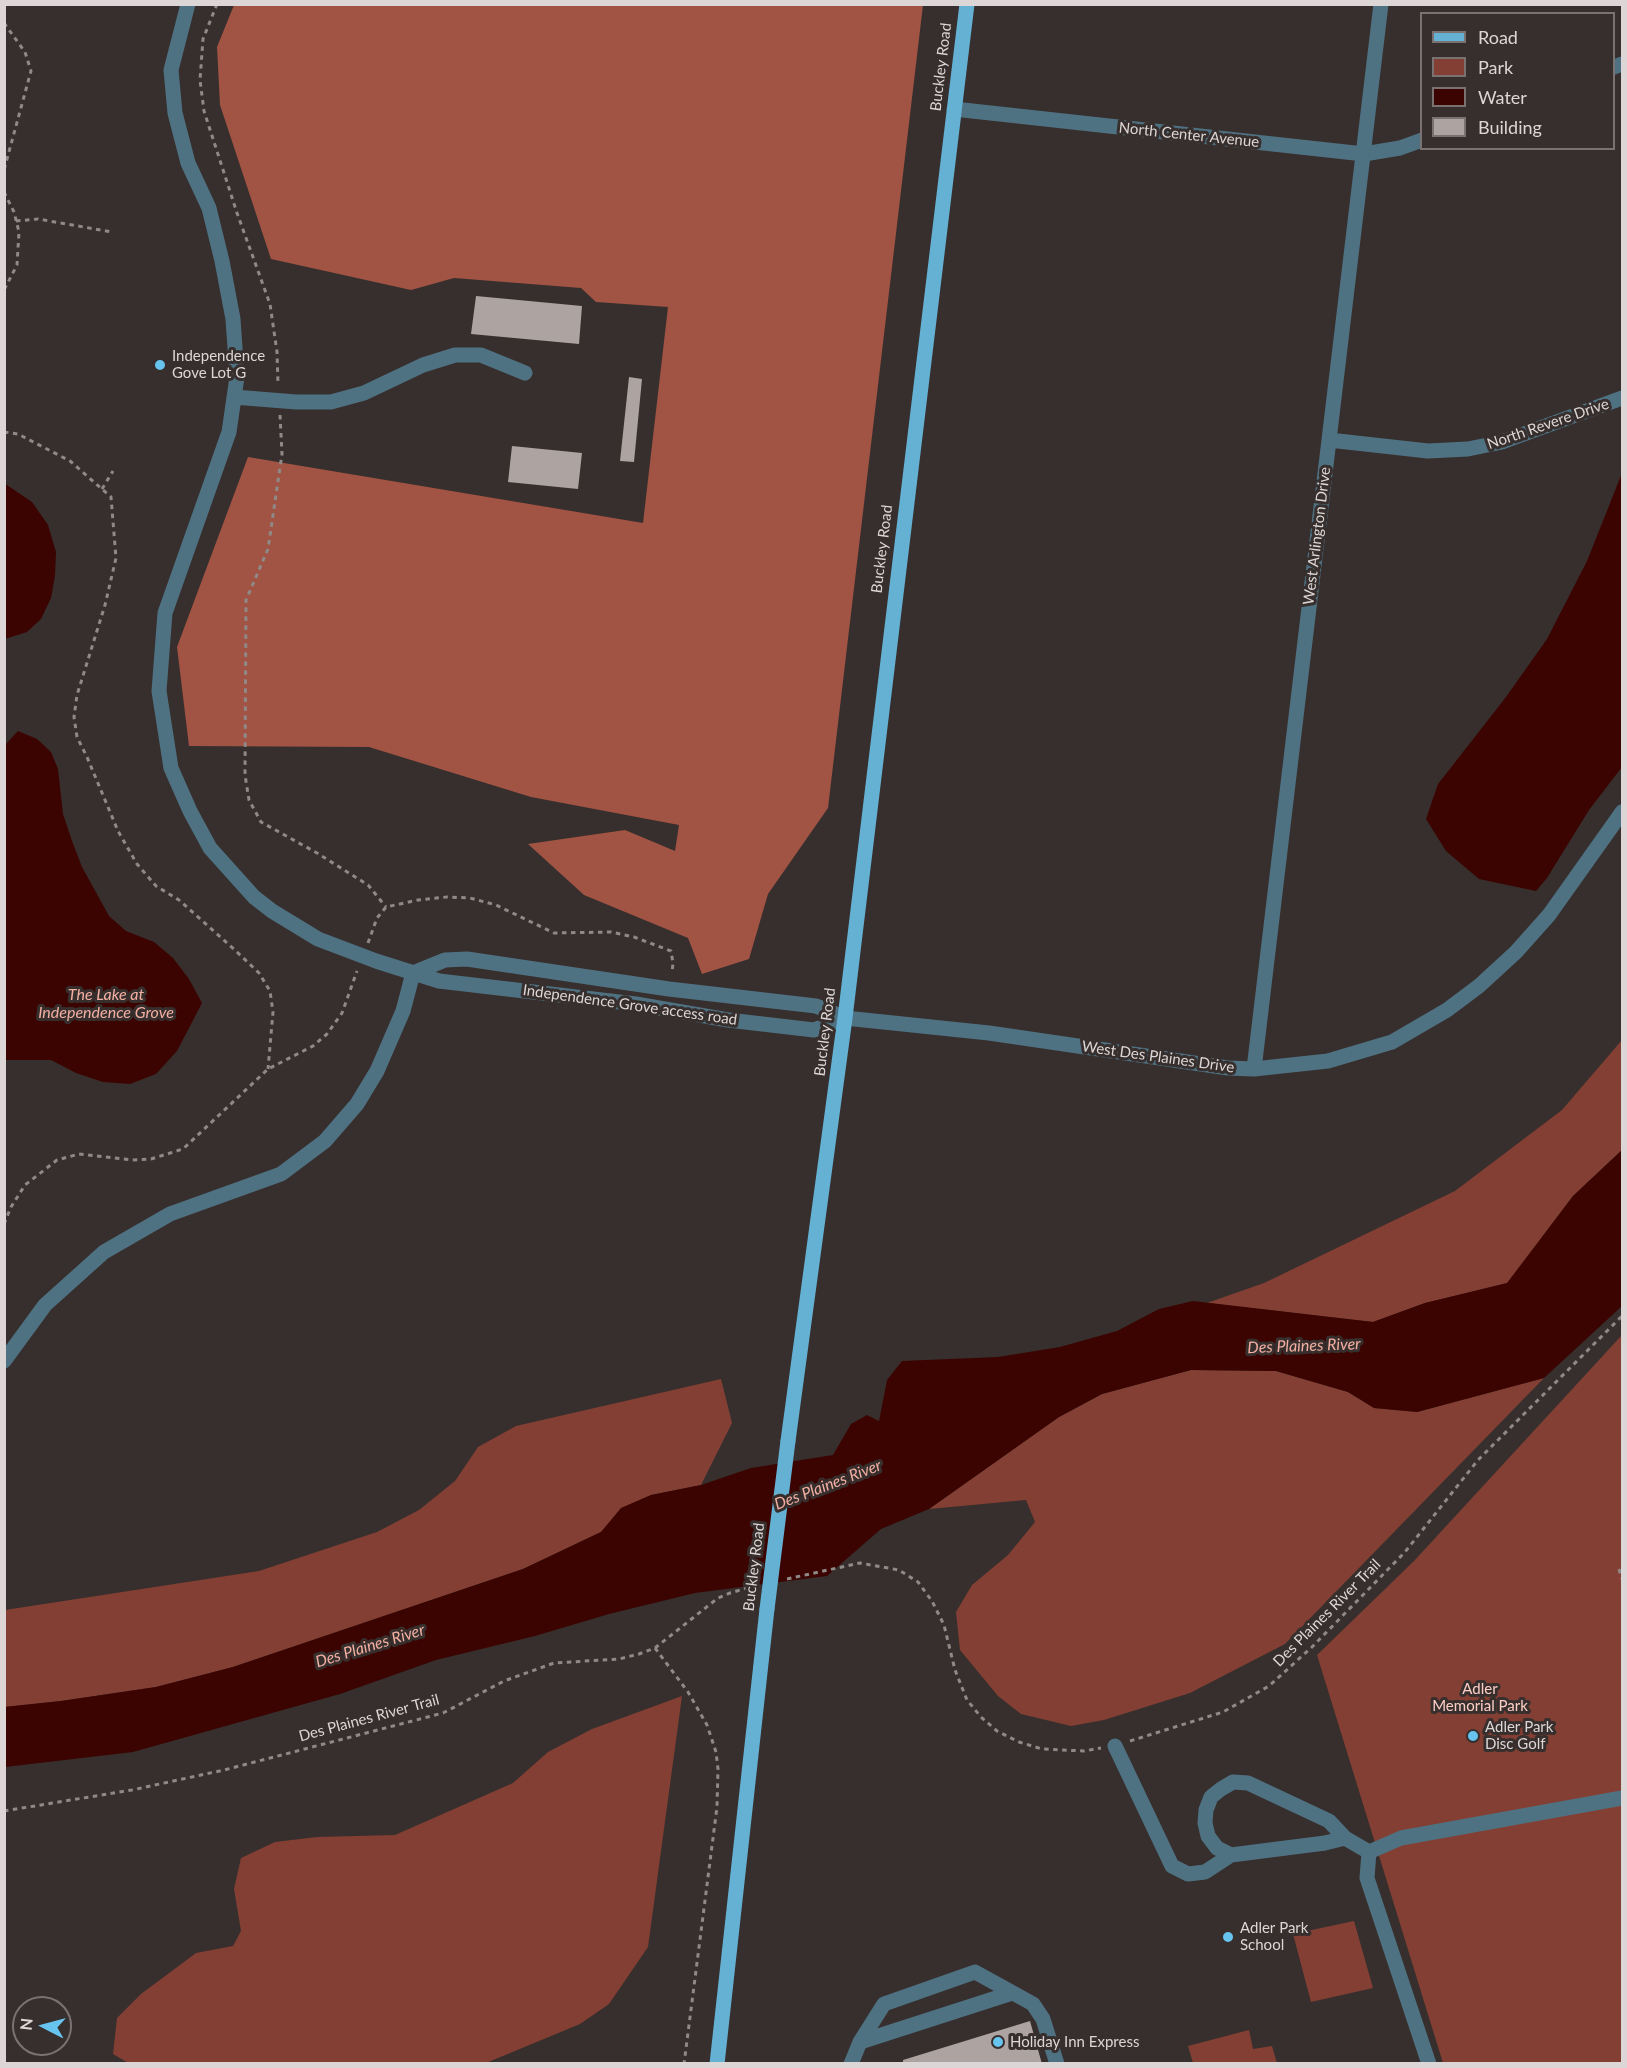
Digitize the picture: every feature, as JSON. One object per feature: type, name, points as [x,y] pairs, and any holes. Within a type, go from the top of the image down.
[{"type":"main road","name":"Buckley Road","points":[[717,2064],[767,1609],[845,1018],[967,4]]},
{"type":"street","name":"Independence Grove access road","points":[[188,4],[171,70],[175,112],[188,163],[209,208],[222,261],[234,331],[237,377],[229,432],[165,613],[159,691],[171,768],[210,848],[254,897],[272,911],[318,939],[439,981],[636,1004],[814,1030],[845,1018]]},
{"type":"street","name":"West Arlington Drive","points":[[1254,1068],[1382,4]]},
{"type":"street","name":"North Center Avenue","points":[[954,109],[1364,154],[1400,148],[1420,141]]},
{"type":"street","points":[[234,397],[331,402],[364,393],[423,365],[455,355],[480,355],[525,373]]},
{"type":"street","name":"North Revere Drive","points":[[1329,440],[1428,451],[1468,448],[1502,442],[1623,398]]},
{"type":"street","name":"West Des Plaines Drive","points":[[845,1018],[989,1033],[1228,1068],[1254,1068],[1328,1061],[1392,1042],[1447,1010],[1479,986],[1516,952],[1549,915],[1623,812]]},
{"type":"street","name":"Independence Grove access road","points":[[413,973],[445,960],[467,959],[669,989],[816,1006],[845,1018]]},
{"type":"street","points":[[4,1360],[45,1305],[104,1252],[170,1214],[281,1174],[325,1141],[357,1104],[377,1071],[403,1011],[413,973]]},
{"type":"street","points":[[736,1020],[739,997]]},
{"type":"street","points":[[1115,1746],[1172,1866],[1188,1874],[1205,1872],[1231,1855],[1325,1843],[1345,1838]]},
{"type":"street","points":[[1231,1855],[1217,1848],[1208,1836],[1205,1823],[1206,1810],[1211,1797],[1233,1782],[1248,1783],[1329,1821],[1345,1838],[1369,1852]]},
{"type":"street","points":[[1369,1852],[1401,1838],[1623,1798]]},
{"type":"street","points":[[1369,1852],[1367,1878],[1429,2064]]},
{"type":"street","points":[[851,2064],[860,2042],[884,2004],[975,1972],[1033,2004],[1043,2019],[1057,2064]]},
{"type":"street","points":[[860,2042],[1012,1993]]},
{"type":"path","points":[[217,4],[203,39],[200,81],[204,111],[270,304],[277,352],[282,454],[268,549],[246,600],[245,775],[249,800],[261,822],[368,885],[386,907]]},
{"type":"path","points":[[4,23],[25,52],[31,70],[4,170]]},
{"type":"path","points":[[4,143],[12,140]]},
{"type":"path","points":[[4,192],[19,231],[16,265],[4,290]]},
{"type":"path","points":[[16,221],[38,219],[112,232]]},
{"type":"path","points":[[4,432],[18,434],[70,462],[93,479],[111,497],[116,558],[105,605],[77,695],[74,717],[77,737],[118,831],[137,864],[156,886],[179,900],[259,973],[270,991],[273,1012],[268,1069]]},
{"type":"path","points":[[102,489],[113,471]]},
{"type":"path","points":[[4,1224],[11,1207],[25,1185],[57,1160],[79,1154],[132,1160],[151,1159],[183,1149],[268,1069],[312,1046],[327,1034],[342,1012],[377,918],[386,907],[438,898],[470,898],[496,904],[554,933],[611,932],[634,937],[671,951],[673,963],[669,989]]},
{"type":"path","name":"Des Plaines River Trail","points":[[840,1567],[860,1563],[899,1570],[918,1582],[944,1624],[955,1670],[968,1700],[981,1717],[997,1731],[1019,1742],[1042,1749],[1084,1751],[1115,1746],[1224,1712],[1269,1686],[1312,1647],[1405,1552],[1478,1460],[1623,1316]]},
{"type":"path","points":[[1619,1569],[1623,1579]]},
{"type":"path","name":"Des Plaines River Trail","points":[[4,1811],[132,1790],[224,1770],[442,1713],[504,1681],[554,1663],[619,1659],[655,1648],[718,1598]]},
{"type":"path","points":[[655,1648],[688,1692],[707,1725],[716,1752],[718,1769],[717,1807],[684,2064]]},
{"type":"green space","points":[[1622,1040],[1622,1150],[1573,1196],[1508,1283],[1425,1303],[1373,1322],[1207,1303],[1264,1283],[1455,1191],[1562,1110]]},
{"type":"green space","name":"Adler Park Disc Golf","points":[[1622,1335],[1622,2063],[1443,2063],[1317,1655],[1414,1561]]},
{"type":"green space","points":[[1191,1370],[1276,1371],[1348,1392],[1374,1408],[1417,1412],[1544,1378],[1285,1644],[1190,1693],[1104,1720],[1071,1726],[1021,1714],[998,1696],[960,1650],[956,1612],[972,1585],[1008,1555],[1035,1522],[1026,1500],[929,1509],[1059,1417],[1102,1394]]},
{"type":"green space","points":[[721,1379],[732,1423],[701,1485],[651,1495],[622,1508],[601,1532],[523,1569],[233,1667],[156,1687],[5,1707],[5,1610],[259,1571],[377,1532],[419,1510],[455,1481],[478,1447],[516,1426]]},
{"type":"green space","points":[[682,1696],[648,1947],[609,2004],[580,2024],[486,2063],[130,2064],[113,2054],[117,2018],[141,1994],[196,1953],[233,1946],[241,1931],[234,1889],[241,1858],[275,1842],[317,1837],[395,1835],[513,1783],[548,1752],[592,1729]]},
{"type":"green space","points":[[1354,1921],[1373,1988],[1311,2002],[1293,1934]]},
{"type":"green space","points":[[1249,2030],[1253,2049],[1272,2046],[1277,2063],[1193,2063],[1188,2046]]},
{"type":"shaded area","points":[[234,5],[923,5],[828,808],[768,894],[749,959],[702,974],[688,938],[584,895],[528,844],[625,830],[675,851],[679,825],[531,797],[369,747],[189,746],[177,647],[248,457],[643,523],[668,307],[596,302],[581,288],[454,278],[411,290],[271,259],[220,105],[217,47]]},
{"type":"water","points":[[1622,473],[1622,767],[1589,810],[1547,878],[1536,891],[1479,879],[1446,851],[1426,819],[1438,784],[1506,697],[1547,639],[1587,561]]},
{"type":"water","points":[[4,483],[32,502],[48,525],[56,552],[51,598],[41,619],[27,632],[5,639]]},
{"type":"water","name":"The Lake at Independence Grove","points":[[18,731],[37,739],[51,752],[58,769],[63,814],[72,841],[82,867],[109,916],[126,931],[154,942],[173,958],[189,979],[202,1003],[177,1051],[156,1074],[130,1084],[103,1082],[76,1073],[51,1060],[5,1060],[4,746]]},
{"type":"water","name":"Des Plaines River","points":[[1622,1150],[1622,1306],[1544,1378],[1417,1412],[1374,1408],[1348,1392],[1276,1371],[1191,1370],[1102,1394],[1059,1417],[929,1509],[881,1529],[827,1576],[695,1593],[609,1614],[535,1636],[436,1660],[340,1694],[133,1752],[5,1767],[4,1707],[156,1687],[233,1667],[523,1569],[601,1532],[621,1508],[651,1495],[701,1485],[751,1468],[833,1455],[851,1424],[867,1415],[879,1421],[887,1380],[902,1361],[998,1357],[1060,1347],[1117,1331],[1159,1309],[1193,1301],[1373,1322],[1425,1303],[1507,1283],[1573,1196]]},
{"type":"building","points":[[476,296],[582,306],[579,344],[471,334]]},
{"type":"building","points":[[629,377],[642,379],[634,462],[620,461]]},
{"type":"building","points":[[512,446],[582,453],[578,489],[508,482]]},
{"type":"building","name":"Holiday Inn Express","points":[[1030,2021],[1042,2064],[903,2064],[903,2060]]},
{"type":"place","name":"Independence Gove Lot G","points":[[160,365]]},
{"type":"place","name":"Adler Park Disc Golf","points":[[1473,1736]]},
{"type":"place","name":"Adler Park School","points":[[1228,1937]]},
{"type":"place","name":"Holiday Inn Express","points":[[998,2042]]},
{"type":"park label","name":"Adler Memorial Park","points":[[1480,1698]]}]
